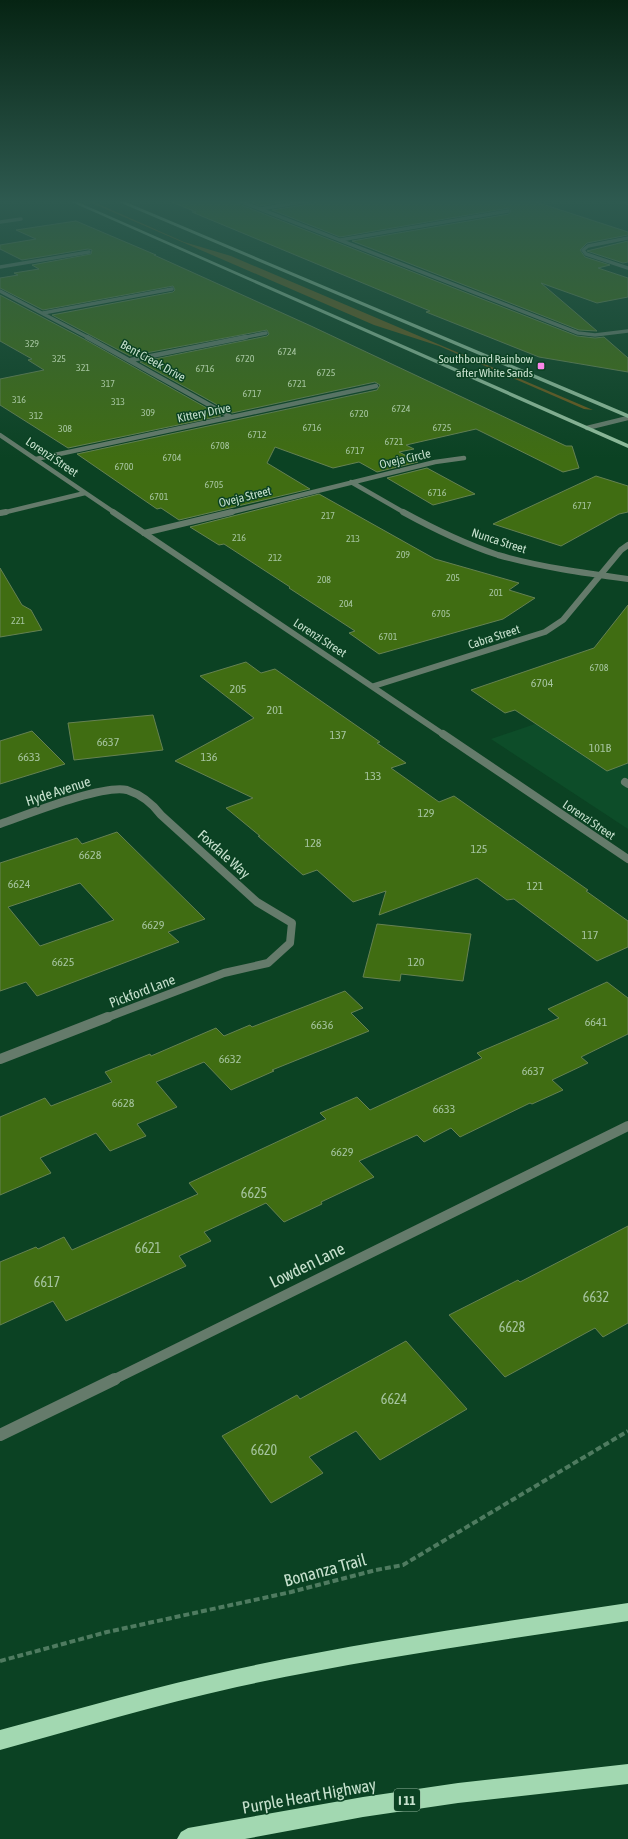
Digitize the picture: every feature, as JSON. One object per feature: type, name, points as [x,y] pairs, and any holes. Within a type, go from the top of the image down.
[{"type":"highway","points":[[0,1740],[154,1698],[237,1678],[387,1649],[628,1612]]},
{"type":"highway","name":"Purple Heart Highway","points":[[188,1839],[356,1808],[429,1797],[628,1774]]},
{"type":"main road","points":[[264,286],[628,446]]},
{"type":"main road","points":[[318,286],[628,417]]},
{"type":"street","points":[[457,286],[578,333],[595,335],[628,331]]},
{"type":"street","points":[[43,313],[172,289]]},
{"type":"street","name":"Bent Creek Drive","points":[[0,291],[131,360],[232,417]]},
{"type":"street","points":[[131,360],[266,333]]},
{"type":"street","name":"Kittery Drive","points":[[36,459],[376,386]]},
{"type":"street","points":[[587,428],[628,417]]},
{"type":"street","name":"Lorenzi Street","points":[[0,435],[374,686],[628,860]]},
{"type":"street","name":"Oveja Circle","points":[[352,482],[435,462],[464,458]]},
{"type":"street","name":"Oveja Street","points":[[144,533],[352,482]]},
{"type":"street","name":"Nunca Street","points":[[352,482],[427,524],[479,548],[541,566],[628,579]]},
{"type":"street","points":[[0,513],[85,493]]},
{"type":"street","name":"Cabra Street","points":[[374,686],[545,632],[563,620],[599,575],[621,550],[628,545]]},
{"type":"street","name":"Hyde Avenue","points":[[0,824],[95,792],[126,790]]},
{"type":"street","name":"Foxdale Way","points":[[126,790],[151,802],[161,815],[257,902],[292,923],[290,943]]},
{"type":"street","name":"Pickford Lane","points":[[0,1059],[224,973],[268,963],[290,943]]},
{"type":"street","name":"Lowden Lane","points":[[0,1434],[628,1126]]},
{"type":"path","name":"Bonanza Trail","points":[[0,1661],[107,1632],[291,1592],[376,1570],[403,1565],[628,1431]]},
{"type":"shaded area","points":[[283,286],[301,286],[593,410],[584,409],[439,346],[374,325]]},
{"type":"shaded area","points":[[628,692],[628,829],[491,739]]},
{"type":"building","points":[[0,286],[222,286],[566,446],[572,446],[579,468],[563,472],[476,429],[406,445],[414,449],[399,452],[418,462],[377,472],[359,462],[333,468],[275,447],[267,463],[310,489],[179,520],[161,508],[157,509],[77,454],[377,390],[380,385],[375,382],[232,413],[140,362],[267,336],[269,334],[267,330],[130,356],[52,315],[173,292],[175,290],[173,286],[43,310],[0,288]]},
{"type":"building","points":[[369,286],[448,286],[577,336],[595,338],[604,337],[628,358],[628,372],[539,357],[426,312],[430,311]]},
{"type":"building","points":[[466,286],[544,286],[597,331],[579,330]]},
{"type":"building","points":[[549,286],[628,286],[628,297],[597,303]]},
{"type":"building","points":[[0,295],[84,339],[221,416],[68,448],[0,405],[0,379],[44,370],[28,360],[32,359],[0,341]]},
{"type":"building","points":[[427,468],[475,494],[433,505],[387,478]]},
{"type":"building","points":[[596,476],[628,486],[628,512],[619,514],[561,546],[493,524]]},
{"type":"building","points":[[319,494],[435,559],[519,583],[509,590],[535,598],[503,619],[379,654],[349,633],[355,631],[289,588],[290,587],[224,544],[219,545],[190,527]]},
{"type":"building","points":[[0,568],[22,605],[31,610],[42,630],[0,637]]},
{"type":"building","points":[[628,605],[628,763],[607,771],[515,710],[505,713],[471,690],[594,648]]},
{"type":"building","points":[[246,662],[261,673],[275,669],[380,742],[377,743],[406,763],[391,768],[439,802],[454,796],[588,890],[586,891],[628,921],[628,947],[597,961],[514,899],[507,900],[477,878],[379,915],[386,891],[353,902],[317,870],[303,875],[226,808],[253,798],[175,761],[254,718],[200,676]]},
{"type":"building","points":[[153,715],[163,750],[74,760],[68,723]]},
{"type":"building","points":[[32,731],[65,764],[0,784],[0,741]]},
{"type":"building","points":[[117,832],[205,919],[168,932],[179,942],[37,996],[26,982],[0,991],[0,863],[77,838],[82,844]],"holes":[[[80,883],[114,920],[40,946],[8,907]]]},
{"type":"building","points":[[377,924],[471,934],[463,981],[401,974],[400,981],[363,977]]},
{"type":"building","points":[[607,982],[628,998],[628,1034],[581,1057],[588,1063],[552,1080],[563,1090],[532,1104],[530,1103],[460,1137],[451,1128],[424,1142],[417,1135],[359,1161],[374,1177],[321,1202],[322,1204],[284,1222],[266,1203],[204,1232],[211,1241],[179,1256],[186,1266],[66,1321],[53,1301],[0,1325],[0,1262],[36,1247],[38,1249],[64,1237],[72,1250],[198,1194],[189,1183],[326,1119],[320,1113],[357,1097],[370,1110],[482,1058],[477,1053],[559,1018],[548,1009]]},
{"type":"building","points":[[345,991],[363,1008],[351,1013],[369,1031],[272,1070],[274,1071],[231,1090],[204,1062],[156,1082],[177,1107],[137,1124],[146,1136],[110,1151],[96,1133],[40,1158],[51,1173],[0,1195],[0,1117],[45,1098],[51,1106],[112,1082],[105,1072],[150,1054],[151,1056],[216,1028],[224,1036],[250,1025],[252,1027]]},
{"type":"building","points":[[628,1226],[628,1323],[603,1337],[595,1328],[505,1377],[449,1315],[518,1280],[520,1282]]},
{"type":"building","points":[[406,1341],[467,1409],[380,1460],[356,1431],[309,1457],[323,1473],[271,1503],[222,1436],[297,1395],[300,1399]]},
{"type":"place","name":"Southbound Rainbow after White Sands","points":[[541,366]]}]
